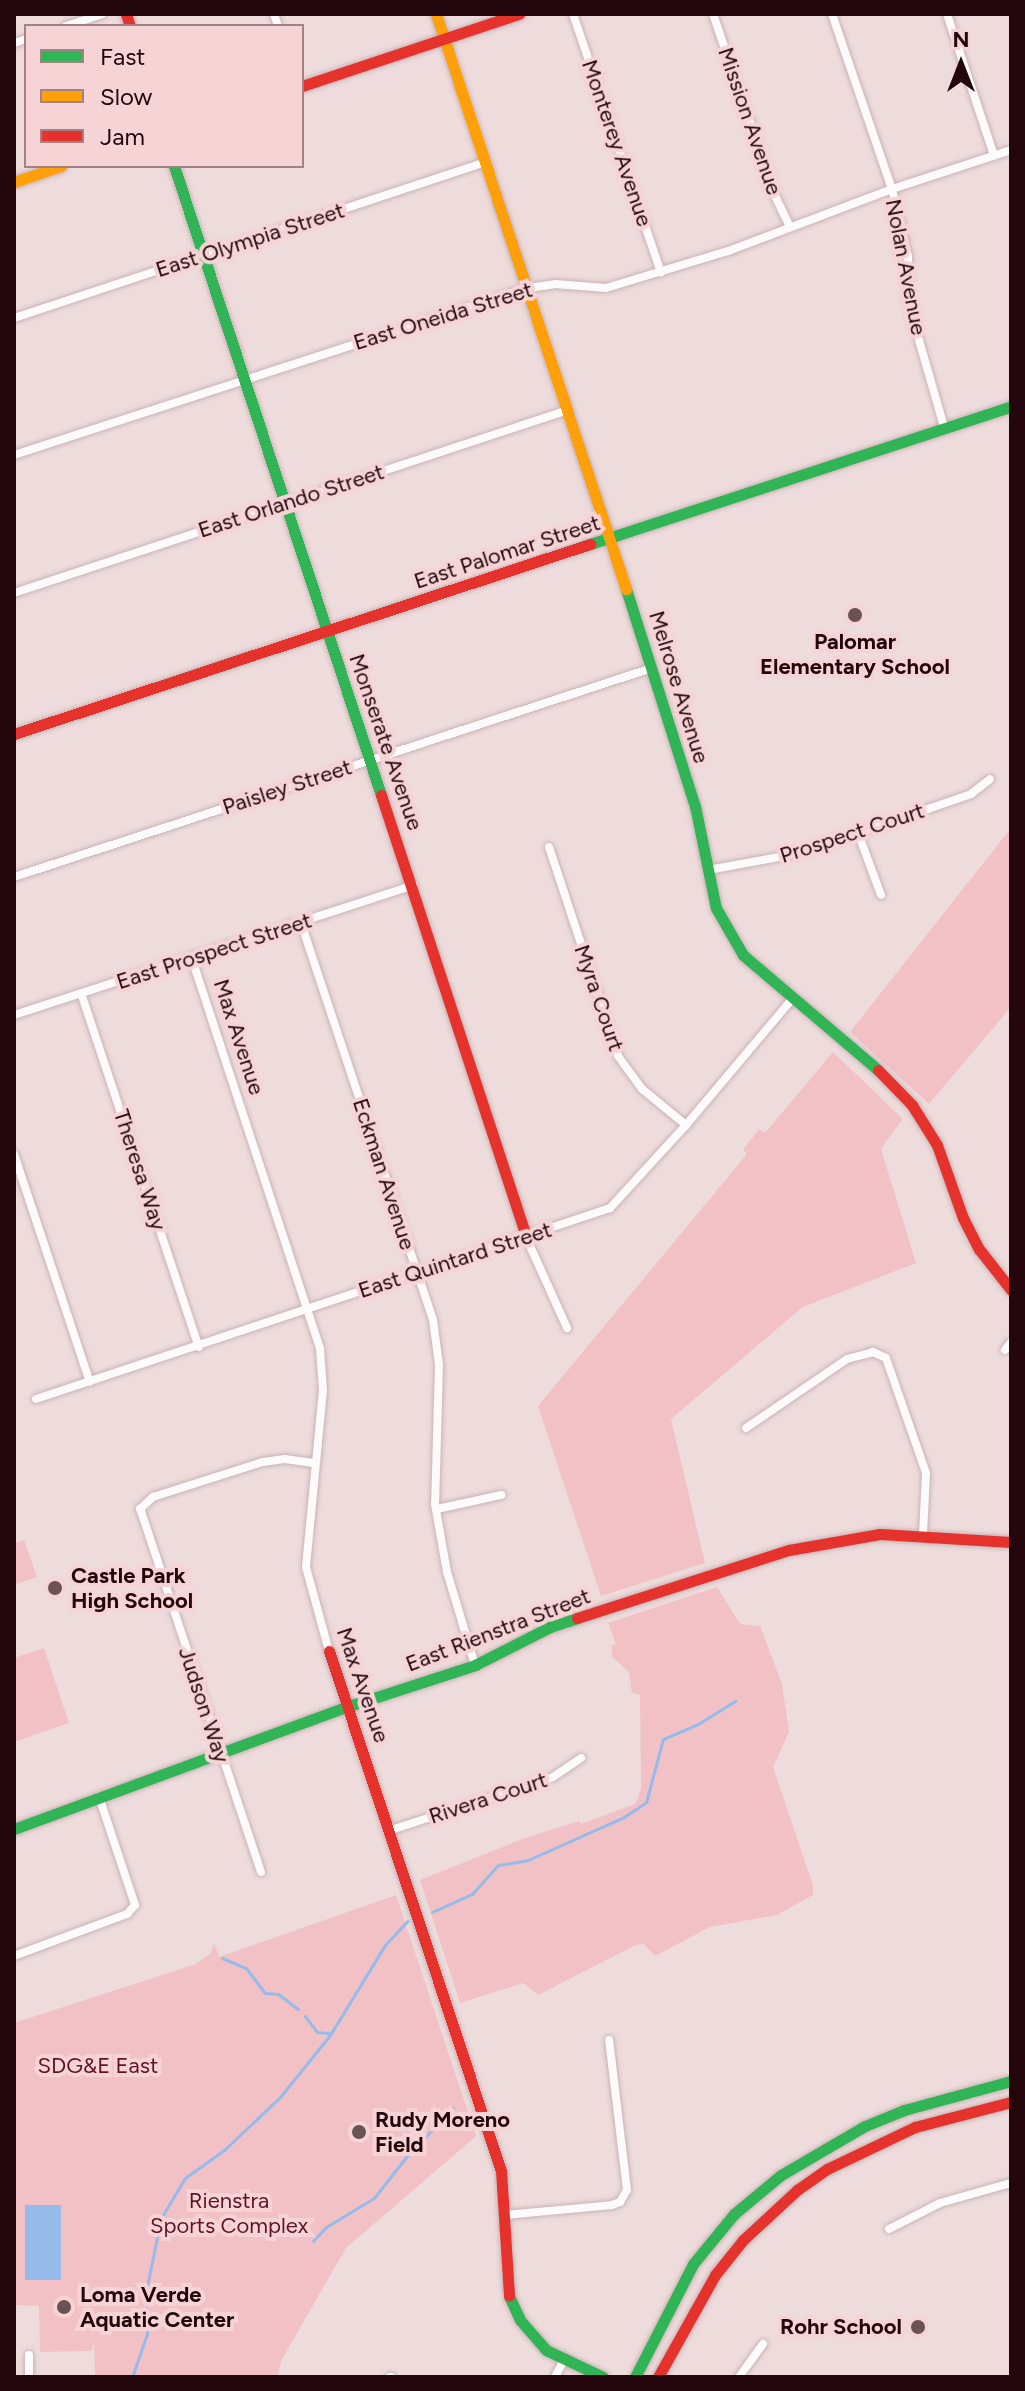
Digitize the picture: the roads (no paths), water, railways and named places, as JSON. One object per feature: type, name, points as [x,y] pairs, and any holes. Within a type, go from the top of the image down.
[{"type":"street","points":[[72,24],[102,14]]},
{"type":"street","name":"Melrose Avenue","points":[[436,14],[612,539],[695,806],[716,908],[733,941],[793,998],[892,1082],[912,1105],[937,1145],[963,1218],[979,1249],[1011,1290]]},
{"type":"street","points":[[304,85],[519,14]]},
{"type":"street","name":"Monterey Avenue","points":[[573,14],[661,272]]},
{"type":"street","name":"Mission Avenue","points":[[713,14],[776,198],[790,227]]},
{"type":"street","name":"Nolan Avenue","points":[[832,14],[892,189],[908,256],[908,302],[945,430]]},
{"type":"street","points":[[947,14],[994,155]]},
{"type":"street","name":"East Oneida Street","points":[[14,455],[528,288],[555,284],[606,288],[661,272],[1011,150]]},
{"type":"street","name":"East Olympia Street","points":[[14,318],[486,162]]},
{"type":"street","points":[[14,182],[55,168]]},
{"type":"street","name":"Monserate Avenue","points":[[175,168],[413,885],[526,1237],[567,1328]]},
{"type":"street","name":"East Palomar Street","points":[[14,734],[1011,406]]},
{"type":"street","name":"East Orlando Street","points":[[14,593],[568,410]]},
{"type":"street","name":"Paisley Street","points":[[14,877],[652,668]]},
{"type":"street","name":"Prospect Court","points":[[708,870],[784,856],[858,833],[971,794],[990,779]]},
{"type":"street","points":[[858,833],[881,895]]},
{"type":"street","name":"Myra Court","points":[[549,847],[618,1056],[642,1089],[686,1125]]},
{"type":"street","name":"East Prospect Street","points":[[14,1015],[413,885]]},
{"type":"street","name":"Eckman Avenue","points":[[301,923],[433,1320],[439,1365],[434,1466],[437,1509],[447,1572],[475,1665]]},
{"type":"street","name":"Max Avenue","points":[[192,959],[307,1309],[323,1368],[306,1567],[329,1651],[493,2144],[503,2182],[507,2292],[532,2336],[546,2350],[603,2377]]},
{"type":"street","name":"Theresa Way","points":[[81,993],[199,1347]]},
{"type":"street","name":"East Quintard Street","points":[[36,1399],[610,1208],[686,1125],[793,998]]},
{"type":"street","points":[[14,1154],[90,1382]]},
{"type":"street","points":[[746,1428],[847,1359],[873,1352],[886,1358],[926,1473],[923,1535]]},
{"type":"street","name":"Judson Way","points":[[261,1872],[140,1509],[153,1497],[263,1462],[315,1463]]},
{"type":"street","points":[[437,1509],[501,1495]]},
{"type":"street","name":"East Rienstra Street","points":[[14,1829],[349,1706],[475,1665],[550,1627],[789,1550],[845,1537],[923,1535],[1011,1542]]},
{"type":"street","name":"Rivera Court","points":[[391,1830],[553,1777],[581,1758]]},
{"type":"street","points":[[14,1956],[127,1914],[135,1905],[99,1797]]},
{"type":"street","points":[[505,2215],[620,2202],[627,2190],[609,2040]]},
{"type":"street","points":[[635,2377],[693,2264],[734,2214],[781,2175],[865,2126],[904,2110],[1011,2081]]},
{"type":"street","points":[[658,2377],[715,2275],[743,2240],[797,2190],[827,2169],[915,2127],[1007,2103],[997,2085]]},
{"type":"street","points":[[889,2229],[940,2203],[1011,2183]]},
{"type":"street","points":[[739,2377],[763,2344]]},
{"type":"street","points":[[29,2355],[29,2377]]},
{"type":"street","points":[[555,2377],[564,2360]]},
{"type":"water","points":[[25,2205],[61,2205],[61,2280],[25,2280]]},
{"type":"waterway","points":[[432,1912],[472,1894],[498,1865],[528,1860],[624,1817],[646,1802],[663,1739],[698,1724],[735,1701]]},
{"type":"waterway","points":[[132,2377],[147,2334],[148,2281],[161,2218],[185,2178],[224,2150],[280,2097],[330,2035],[385,1945],[407,1921]]},
{"type":"waterway","points":[[222,1958],[246,1968],[265,1993],[278,1994],[298,2009]]},
{"type":"waterway","points":[[305,2016],[317,2032],[329,2033]]},
{"type":"waterway","points":[[313,2241],[326,2227],[374,2198],[406,2157],[453,2108]]},
{"type":"place","name":"Palomar Elementary School","points":[[855,615]]},
{"type":"place","name":"Castle Park High School","points":[[55,1588]]},
{"type":"place","name":"Rudy Moreno Field","points":[[359,2132]]},
{"type":"place","name":"Loma Verde Aquatic Center","points":[[64,2307]]},
{"type":"place","name":"Rohr School","points":[[918,2327]]},
{"type":"park label","name":"SDG&E East","points":[[98,2066]]},
{"type":"park label","name":"Rienstra Sports Complex","points":[[229,2212]]}]
